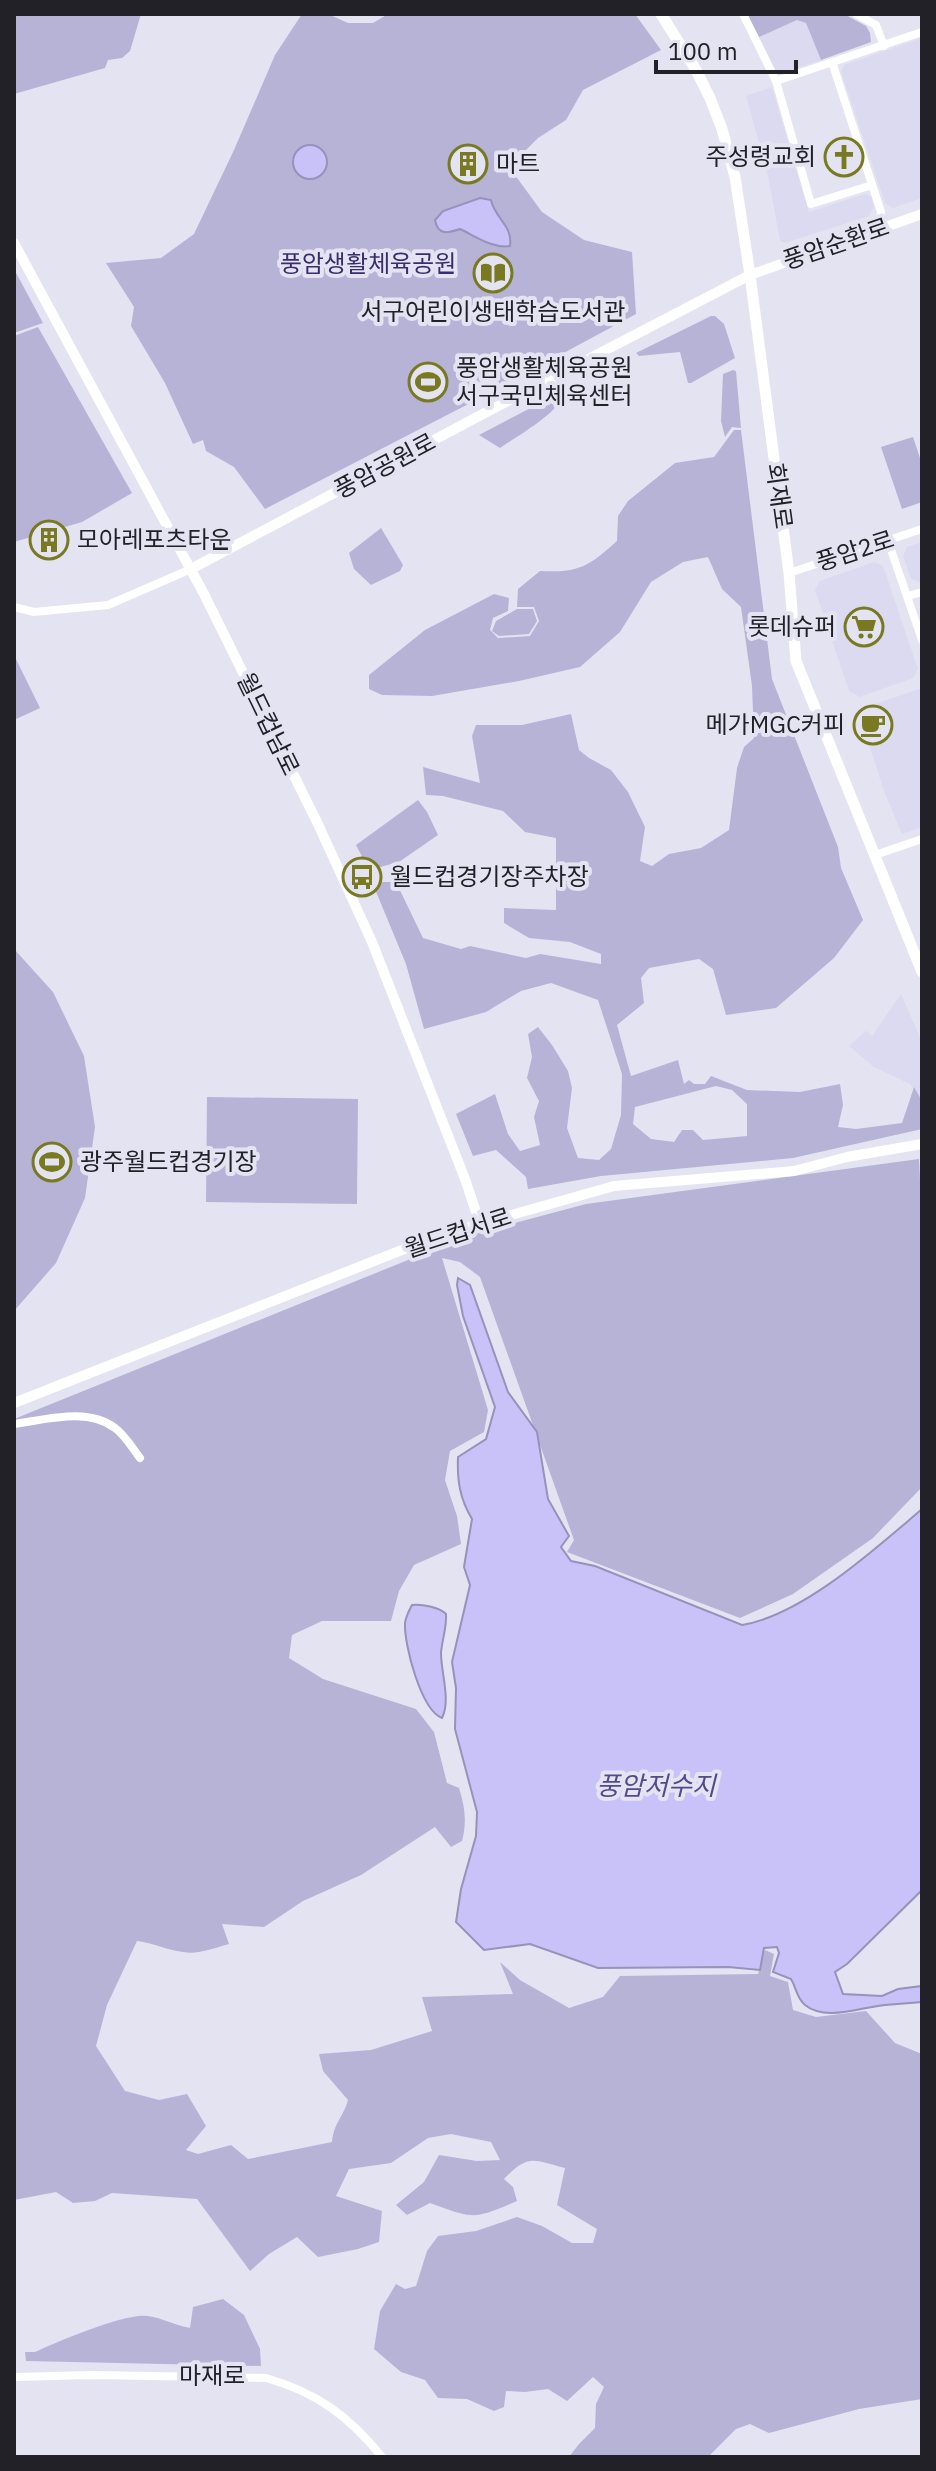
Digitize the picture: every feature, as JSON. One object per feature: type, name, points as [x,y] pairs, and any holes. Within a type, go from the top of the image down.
[{"type":"main road","name":"회재로","points":[[661,14],[710,98],[735,177],[789,573],[796,661],[922,972]]},
{"type":"street","points":[[743,14],[776,81],[811,204],[872,185]]},
{"type":"street","points":[[856,14],[876,25],[884,46]]},
{"type":"street","points":[[776,81],[922,32]]},
{"type":"street","points":[[832,62],[881,212],[878,229]]},
{"type":"street","name":"풍암순환로","points":[[750,275],[922,214]]},
{"type":"street","name":"월드컵남로","points":[[14,243],[191,569],[317,822],[372,942],[480,1224]]},
{"type":"street","name":"풍암공원로","points":[[191,569],[750,275]]},
{"type":"street","name":"풍암2로","points":[[789,573],[922,529]]},
{"type":"street","points":[[888,541],[922,640]]},
{"type":"street","points":[[14,607],[34,612],[108,605],[191,569]]},
{"type":"street","points":[[908,596],[922,592]]},
{"type":"street","points":[[875,855],[922,839]]},
{"type":"street","name":"월드컵서로","points":[[14,1403],[440,1235],[614,1186],[794,1171],[847,1157],[922,1144]]},
{"type":"street","points":[[14,1424],[60,1417],[98,1419],[117,1429],[140,1458]]},
{"type":"street","name":"마재로","points":[[14,2377],[266,2378],[294,2386],[328,2404],[382,2457]]},
{"type":"shaded area","points":[[797,20],[806,23],[821,60],[782,73],[776,71],[759,37]]},
{"type":"shaded area","points":[[922,38],[922,198],[893,208],[885,203],[841,72],[844,65]]},
{"type":"shaded area","points":[[772,87],[809,212],[864,194],[871,196],[874,206],[869,216],[785,243],[780,241],[768,176],[746,96]]},
{"type":"shaded area","points":[[922,542],[920,582],[911,579],[903,556],[907,547]]},
{"type":"shaded area","points":[[874,562],[883,566],[918,669],[913,678],[860,697],[849,691],[815,590],[820,581]]},
{"type":"shaded area","points":[[922,688],[922,827],[902,834],[884,791],[858,710]]},
{"type":"shaded area","points":[[901,994],[922,1042],[922,1101],[910,1084],[874,1067],[849,1046],[866,1031],[872,1036]]},
{"type":"green space","points":[[14,14],[141,14],[130,51],[122,58],[108,60],[105,68],[14,94]]},
{"type":"green space","name":"풍암생활체육공원","points":[[302,14],[328,14],[348,23],[373,23],[388,14],[635,14],[661,50],[583,90],[566,120],[538,138],[520,156],[515,175],[542,212],[584,240],[632,252],[636,314],[265,509],[234,467],[206,451],[203,440],[193,444],[165,383],[131,326],[134,307],[106,263],[161,258],[194,234],[275,55]]},
{"type":"green space","points":[[747,14],[844,14],[866,26],[871,42],[821,60],[806,23],[797,20],[759,37]]},
{"type":"green space","points":[[14,269],[43,323],[14,333]]},
{"type":"green space","points":[[711,316],[724,324],[735,358],[691,383],[688,383],[680,352],[639,356],[636,353]]},
{"type":"green space","points":[[38,327],[132,493],[82,522],[14,542],[14,336]]},
{"type":"green space","points":[[736,371],[741,428],[732,427],[725,437],[721,421],[723,374]]},
{"type":"green space","points":[[567,389],[548,415],[500,448],[479,435]]},
{"type":"green space","points":[[734,430],[741,430],[772,679],[863,920],[834,958],[776,1008],[726,1015],[713,969],[699,959],[649,968],[641,978],[644,1003],[617,1025],[631,1076],[678,1060],[684,1084],[689,1080],[694,1084],[705,1084],[711,1076],[747,1090],[800,1092],[840,1084],[843,1105],[838,1127],[856,1129],[902,1123],[914,1087],[922,1101],[922,1129],[793,1158],[601,1176],[528,1189],[526,1177],[496,1150],[473,1156],[456,1114],[495,1094],[508,1134],[520,1151],[540,1145],[534,1117],[539,1101],[527,1078],[532,1057],[528,1034],[538,1027],[568,1071],[572,1088],[567,1128],[578,1158],[599,1160],[611,1149],[621,1115],[622,1074],[598,1000],[551,983],[521,991],[486,1012],[424,1029],[406,964],[372,882],[396,882],[423,938],[461,949],[470,946],[526,958],[540,954],[601,964],[601,954],[570,942],[529,938],[504,923],[504,908],[556,910],[556,838],[525,832],[503,811],[443,796],[426,795],[423,767],[480,783],[472,736],[476,725],[522,725],[571,714],[579,750],[611,770],[628,792],[645,827],[640,861],[652,866],[669,854],[701,848],[729,830],[737,768],[744,747],[754,738],[752,686],[741,607],[722,589],[708,557],[683,562],[651,582],[620,632],[580,667],[432,696],[382,695],[369,689],[369,675],[425,630],[494,594],[509,598],[508,611],[493,618],[490,630],[498,638],[530,636],[539,621],[534,607],[517,607],[518,589],[540,571],[575,569],[599,557],[617,541],[618,516],[628,501],[675,463],[714,457]],"holes":[[[716,1086],[732,1090],[747,1104],[747,1136],[703,1140],[693,1130],[682,1130],[674,1142],[651,1139],[633,1124],[635,1107]]]},
{"type":"green space","points":[[913,437],[922,464],[922,502],[902,509],[881,447]]},
{"type":"green space","points":[[381,528],[403,565],[400,571],[371,585],[354,569],[349,553]]},
{"type":"green space","points":[[517,609],[533,609],[537,621],[529,634],[499,636],[492,631],[496,621]]},
{"type":"green space","points":[[14,655],[40,708],[14,720]]},
{"type":"green space","points":[[418,800],[438,835],[399,862],[369,870],[356,845]]},
{"type":"green space","name":"광주월드컵경기장","points":[[14,949],[53,992],[84,1056],[95,1127],[85,1198],[56,1263],[14,1311]]},
{"type":"green space","points":[[207,1097],[358,1099],[357,1204],[206,1202]]},
{"type":"green space","points":[[919,1159],[922,1221],[922,1487],[873,1538],[793,1594],[740,1618],[567,1552],[574,1540],[480,1277],[460,1262],[442,1258],[488,1410],[484,1432],[450,1451],[445,1480],[457,1516],[461,1544],[414,1565],[399,1591],[391,1621],[322,1621],[292,1635],[289,1658],[323,1679],[416,1709],[434,1732],[447,1783],[459,1788],[465,1814],[462,1841],[451,1847],[435,1827],[361,1875],[303,1901],[264,1927],[222,1924],[229,1944],[188,1953],[137,1941],[107,2005],[96,2046],[125,2091],[159,2100],[187,2094],[206,2126],[186,2150],[198,2154],[231,2145],[248,2159],[332,2142],[348,2100],[323,2071],[319,2054],[371,2050],[432,2031],[422,1997],[513,1994],[500,1962],[520,1980],[569,2008],[603,1997],[620,1976],[758,1974],[765,1950],[774,1954],[770,1976],[788,1982],[793,2010],[816,2017],[866,2011],[895,2043],[922,2054],[922,2399],[859,2409],[769,2433],[750,2424],[736,2429],[708,2457],[569,2457],[595,2428],[596,2404],[604,2387],[593,2377],[567,2401],[548,2389],[506,2391],[504,2407],[494,2411],[467,2399],[438,2398],[425,2380],[401,2372],[374,2349],[380,2311],[396,2284],[405,2289],[416,2286],[427,2251],[438,2236],[476,2231],[517,2217],[542,2226],[572,2243],[593,2243],[597,2229],[557,2205],[565,2168],[538,2161],[520,2165],[504,2179],[513,2187],[517,2201],[491,2212],[465,2214],[430,2203],[407,2215],[396,2205],[424,2182],[439,2155],[477,2161],[500,2160],[491,2142],[451,2134],[428,2138],[391,2163],[349,2169],[336,2196],[382,2211],[379,2242],[318,2257],[297,2237],[269,2254],[250,2271],[197,2199],[112,2193],[95,2201],[73,2203],[56,2192],[14,2200],[14,1419],[470,1235],[586,1204]]},
{"type":"green space","points":[[223,2299],[244,2315],[260,2349],[261,2366],[26,2361],[25,2352],[35,2352],[92,2329],[138,2316],[158,2318],[190,2328],[193,2307]]},
{"type":"water","points":[[310,145],[322,150],[327,162],[322,174],[310,179],[298,174],[293,162],[298,150]]},
{"type":"water","points":[[480,198],[491,200],[509,233],[510,246],[491,244],[460,229],[448,232],[438,229],[435,220],[443,211]]},
{"type":"water","name":"풍암저수지","points":[[458,1278],[470,1285],[508,1392],[537,1432],[548,1499],[569,1536],[561,1547],[571,1561],[595,1566],[742,1625],[765,1619],[813,1594],[860,1561],[922,1509],[922,1890],[847,1964],[835,1972],[843,1994],[882,1996],[898,1989],[922,1986],[922,2002],[833,2013],[813,2010],[800,1999],[791,1979],[773,1972],[779,1953],[777,1947],[764,1948],[760,1970],[728,1967],[598,1968],[530,1944],[484,1950],[456,1922],[461,1889],[476,1836],[477,1812],[455,1729],[456,1688],[452,1662],[470,1585],[464,1567],[472,1519],[460,1490],[458,1457],[486,1439],[495,1407],[463,1316]]},
{"type":"water","points":[[412,1605],[430,1606],[446,1614],[441,1653],[446,1695],[442,1718],[427,1703],[407,1646],[405,1623]]},
{"type":"place","name":"주성령교회","points":[[844,157]]},
{"type":"place","name":"마트","points":[[468,164]]},
{"type":"place","name":"서구어린이생태학습도서관","points":[[493,273]]},
{"type":"place","name":"풍암생활체육공원 서구국민체육센터","points":[[428,382]]},
{"type":"place","name":"모아레포츠타운","points":[[49,540]]},
{"type":"place","name":"롯데슈퍼","points":[[864,627]]},
{"type":"place","name":"메가MGC커피","points":[[873,725]]},
{"type":"place","name":"월드컵경기장주차장","points":[[362,877]]},
{"type":"place","name":"광주월드컵경기장","points":[[52,1162]]}]
